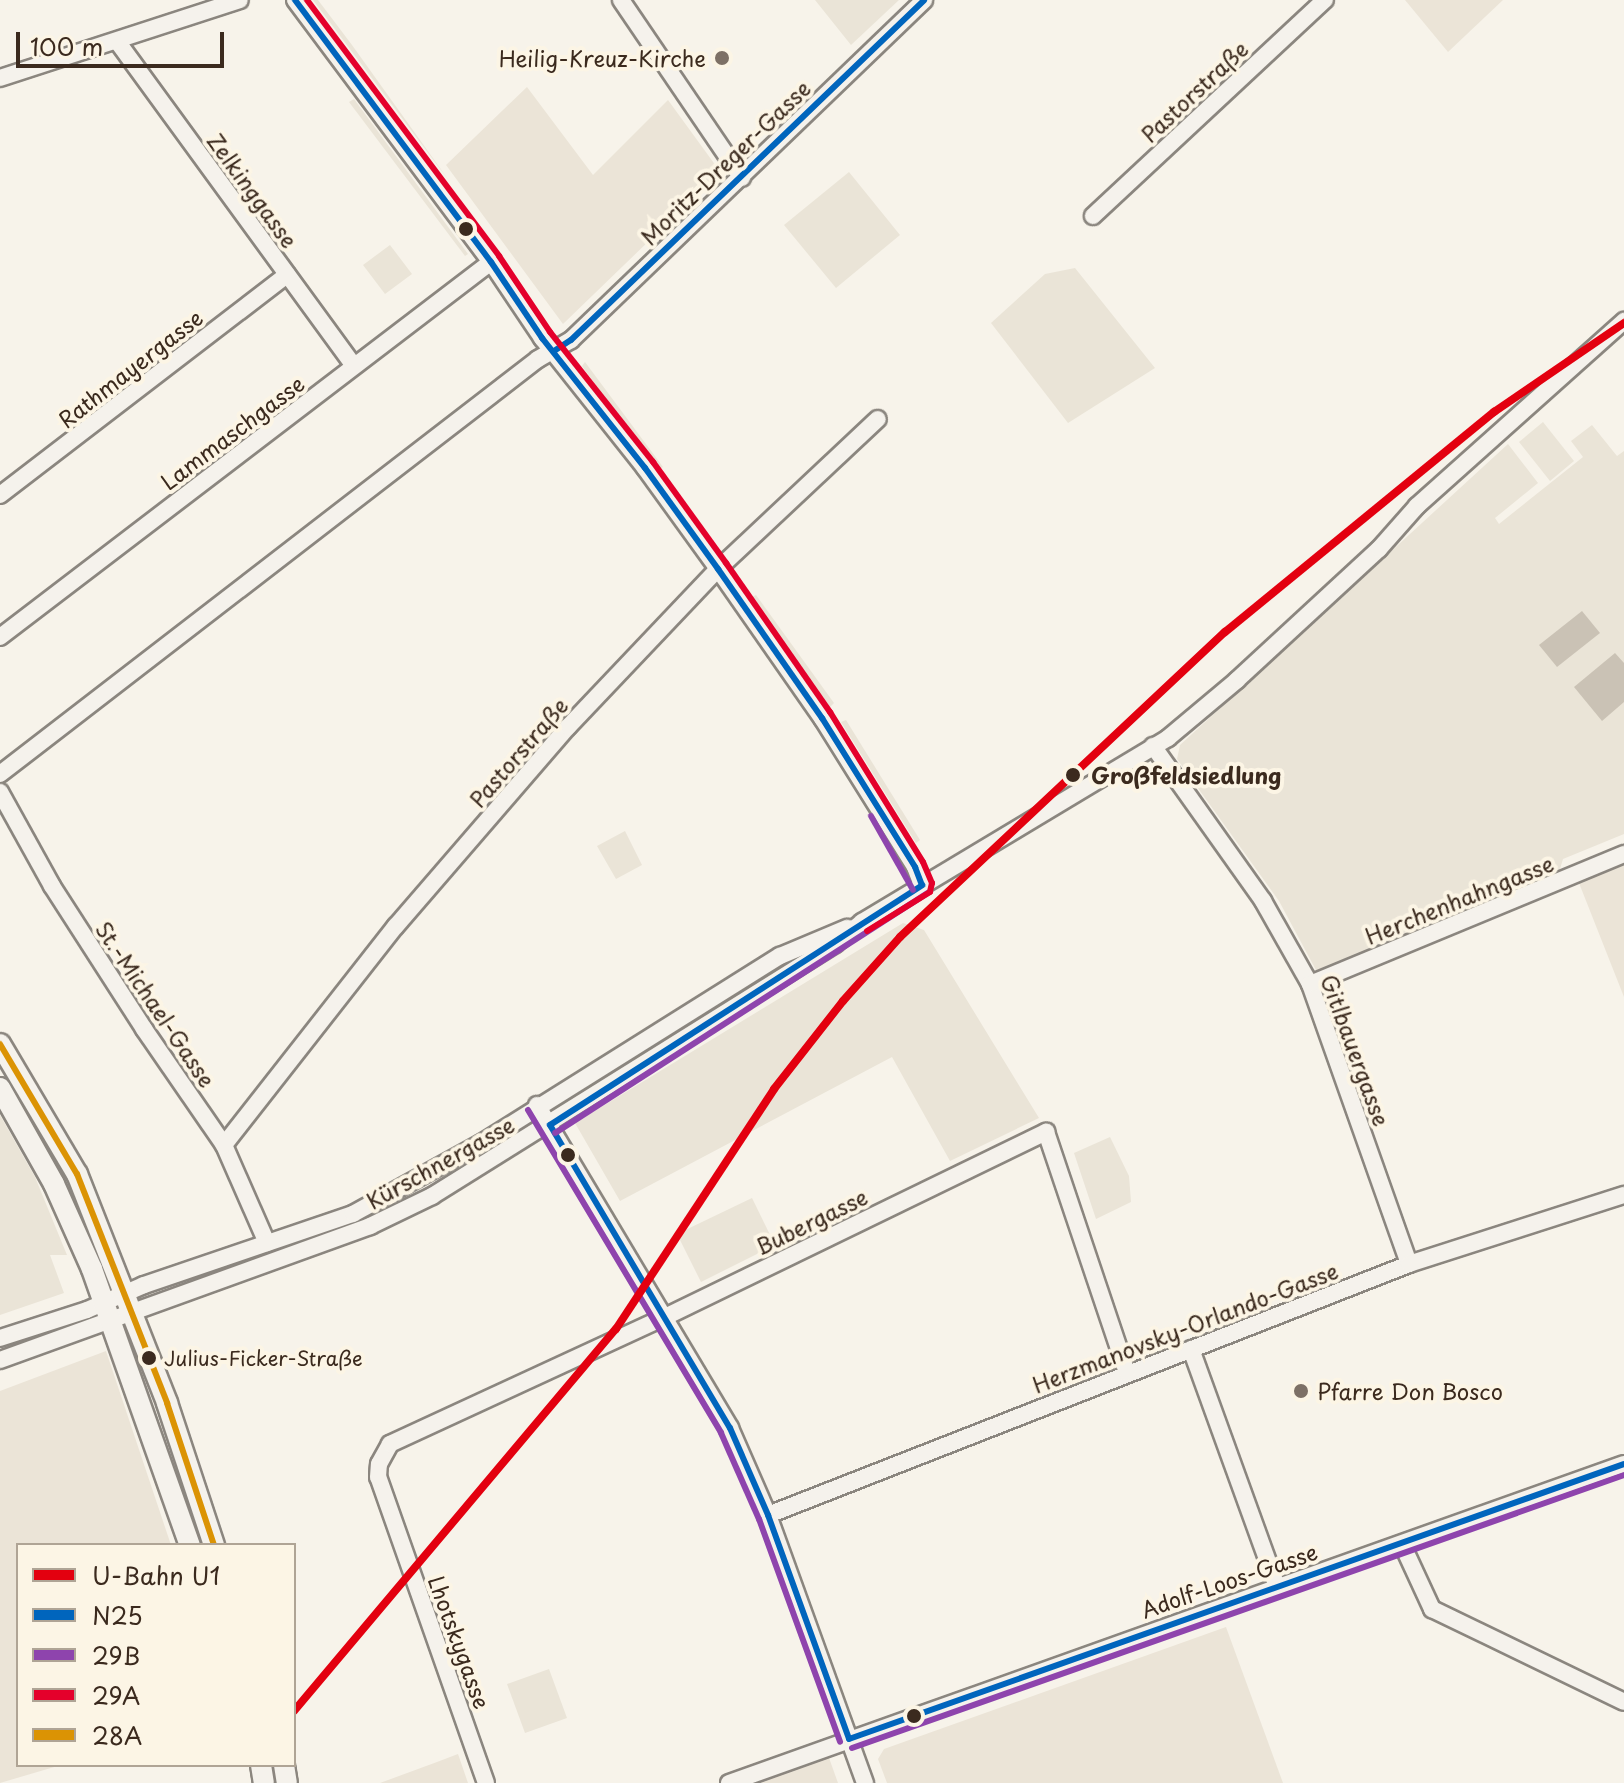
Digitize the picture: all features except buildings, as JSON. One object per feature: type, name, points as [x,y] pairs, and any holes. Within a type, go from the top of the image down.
[{"type":"main road","points":[[0,1044],[77,1174],[133,1313],[213,1543]]},
{"type":"main road","points":[[0,1088],[54,1184],[107,1313],[189,1543]]},
{"type":"street","points":[[0,78],[240,0]]},
{"type":"street","points":[[295,0],[718,569],[822,718],[915,867],[922,885]]},
{"type":"street","points":[[621,0],[742,178]]},
{"type":"street","name":"Moritz-Dreger-Gasse","points":[[0,774],[571,340],[924,0]]},
{"type":"street","name":"Pastorstraße","points":[[1093,216],[1325,0]]},
{"type":"street","name":"Zelkinggasse","points":[[117,41],[354,366]]},
{"type":"street","name":"Lammaschgasse","points":[[0,637],[491,262]]},
{"type":"street","name":"Rathmayergasse","points":[[0,495],[287,275]]},
{"type":"street","name":"Kürschnergasse","points":[[0,1338],[107,1313],[133,1313],[235,1272],[370,1226],[432,1196],[550,1125],[835,944],[862,922],[1191,720],[1379,549],[1417,506],[1624,321]]},
{"type":"street","name":"Pastorstraße","points":[[224,1145],[396,926],[568,727],[718,569],[878,419]]},
{"type":"street","name":"Gitlbauergasse","points":[[1153,746],[1263,901],[1310,984],[1409,1264]]},
{"type":"street","name":"St.-Michael-Gasse","points":[[0,792],[60,899],[224,1145],[267,1243]]},
{"type":"street","name":"Herchenhahngasse","points":[[1310,984],[1624,854]]},
{"type":"street","name":"Kürschnergasse","points":[[0,1360],[107,1313],[125,1292],[353,1214],[422,1179],[780,956],[862,922]]},
{"type":"street","points":[[537,1105],[730,1428],[768,1515],[865,1783]]},
{"type":"street","name":"Bubergasse","points":[[377,1470],[390,1444],[665,1317],[1046,1132],[1127,1373]]},
{"type":"street","name":"Herzmanovsky-Orlando-Gasse","points":[[768,1515],[1409,1264],[1624,1195]]},
{"type":"street","points":[[1191,1349],[1277,1586]]},
{"type":"street","name":"Adolf-Loos-Gasse","points":[[729,1783],[1624,1464]]},
{"type":"street","name":"Lhotskygasse","points":[[377,1470],[486,1783]]},
{"type":"street","points":[[1402,1544],[1432,1609],[1624,1702]]},
{"type":"shaded area","points":[[313,0],[318,0],[352,45],[450,182]]},
{"type":"shaded area","points":[[815,0],[899,0],[851,45]]},
{"type":"shaded area","points":[[1405,0],[1503,0],[1448,52]]},
{"type":"shaded area","points":[[527,87],[593,175],[668,100],[716,166],[714,178],[563,324],[446,165]]},
{"type":"shaded area","points":[[354,99],[468,254],[465,256],[349,102]]},
{"type":"shaded area","points":[[849,172],[900,235],[836,288],[784,225]]},
{"type":"shaded area","points":[[390,245],[412,274],[385,294],[363,265]]},
{"type":"shaded area","points":[[1075,268],[1155,368],[1068,423],[991,323],[1045,274]]},
{"type":"shaded area","points":[[585,362],[663,467],[658,470],[582,366]]},
{"type":"shaded area","points":[[1543,422],[1574,461],[1550,481],[1519,442]]},
{"type":"shaded area","points":[[1592,425],[1617,456],[1624,451],[1624,834],[1563,859],[1560,869],[1317,972],[1279,901],[1177,759],[1180,745],[1508,444],[1538,483],[1495,518],[1499,524],[1583,457],[1571,441]]},
{"type":"shaded area","points":[[756,595],[834,703],[830,707],[752,597]]},
{"type":"shaded area","points":[[1582,611],[1600,633],[1557,667],[1539,645]]},
{"type":"shaded area","points":[[1615,653],[1624,663],[1624,702],[1602,721],[1574,687]]},
{"type":"shaded area","points":[[846,720],[920,840],[916,843],[841,722]]},
{"type":"shaded area","points":[[625,831],[642,865],[616,879],[597,846]]},
{"type":"shaded area","points":[[1624,864],[1624,997],[1579,883]]},
{"type":"shaded area","points":[[903,923],[924,930],[1039,1118],[950,1161],[892,1057],[620,1201],[575,1123]]},
{"type":"shaded area","points":[[0,1115],[35,1177],[67,1255],[50,1255],[64,1293],[0,1315]]},
{"type":"shaded area","points":[[1110,1137],[1129,1176],[1131,1202],[1096,1219],[1074,1153]]},
{"type":"shaded area","points":[[752,1198],[775,1245],[701,1282],[677,1234]]},
{"type":"shaded area","points":[[106,1351],[170,1543],[16,1543],[16,1767],[54,1767],[0,1783],[0,1391]]},
{"type":"shaded area","points":[[1226,1627],[1283,1783],[887,1783],[878,1759],[884,1749]]},
{"type":"shaded area","points":[[549,1669],[567,1718],[525,1733],[507,1684]]},
{"type":"shaded area","points":[[458,1754],[468,1783],[380,1783],[437,1762]]},
{"type":"shaded area","points":[[828,1755],[838,1783],[744,1783]]},
{"type":"metro line","name":"U1","points":[[296,1709],[616,1329],[774,1089],[843,1001],[900,937],[1225,632],[1494,412],[1624,323]]},
{"type":"transit line","name":"N25","points":[[295,0],[491,262],[542,338],[645,468],[718,569],[822,718],[915,867],[922,885]]},
{"type":"transit line","name":"29A","points":[[307,0],[499,256],[550,332],[653,462],[726,563],[830,712],[923,862],[932,883],[930,892],[867,931]]},
{"type":"transit line","name":"N25","points":[[554,351],[571,340],[924,0]]},
{"type":"transit line","name":"29B","points":[[871,816],[913,890]]},
{"type":"transit line","name":"N25","points":[[550,1125],[922,885]]},
{"type":"transit line","name":"29B","points":[[555,1133],[927,893]]},
{"type":"transit line","name":"28A","points":[[0,1044],[77,1174],[167,1403],[213,1543]]},
{"type":"transit line","name":"29B","points":[[528,1110],[721,1433],[759,1519],[840,1742]]},
{"type":"transit line","name":"N25","points":[[550,1125],[730,1428],[768,1515],[849,1739]]},
{"type":"transit line","name":"N25","points":[[849,1739],[1624,1464]]},
{"type":"transit line","name":"29B","points":[[852,1748],[1624,1475]]},
{"type":"place","name":"Heilig-Kreuz-Kirche","points":[[722,58]]},
{"type":"place","name":"Großfeldsiedlung","points":[[1073,775]]},
{"type":"place","name":"Julius-Ficker-Straße","points":[[149,1358]]},
{"type":"place","name":"Pfarre Don Bosco","points":[[1301,1391]]}]
